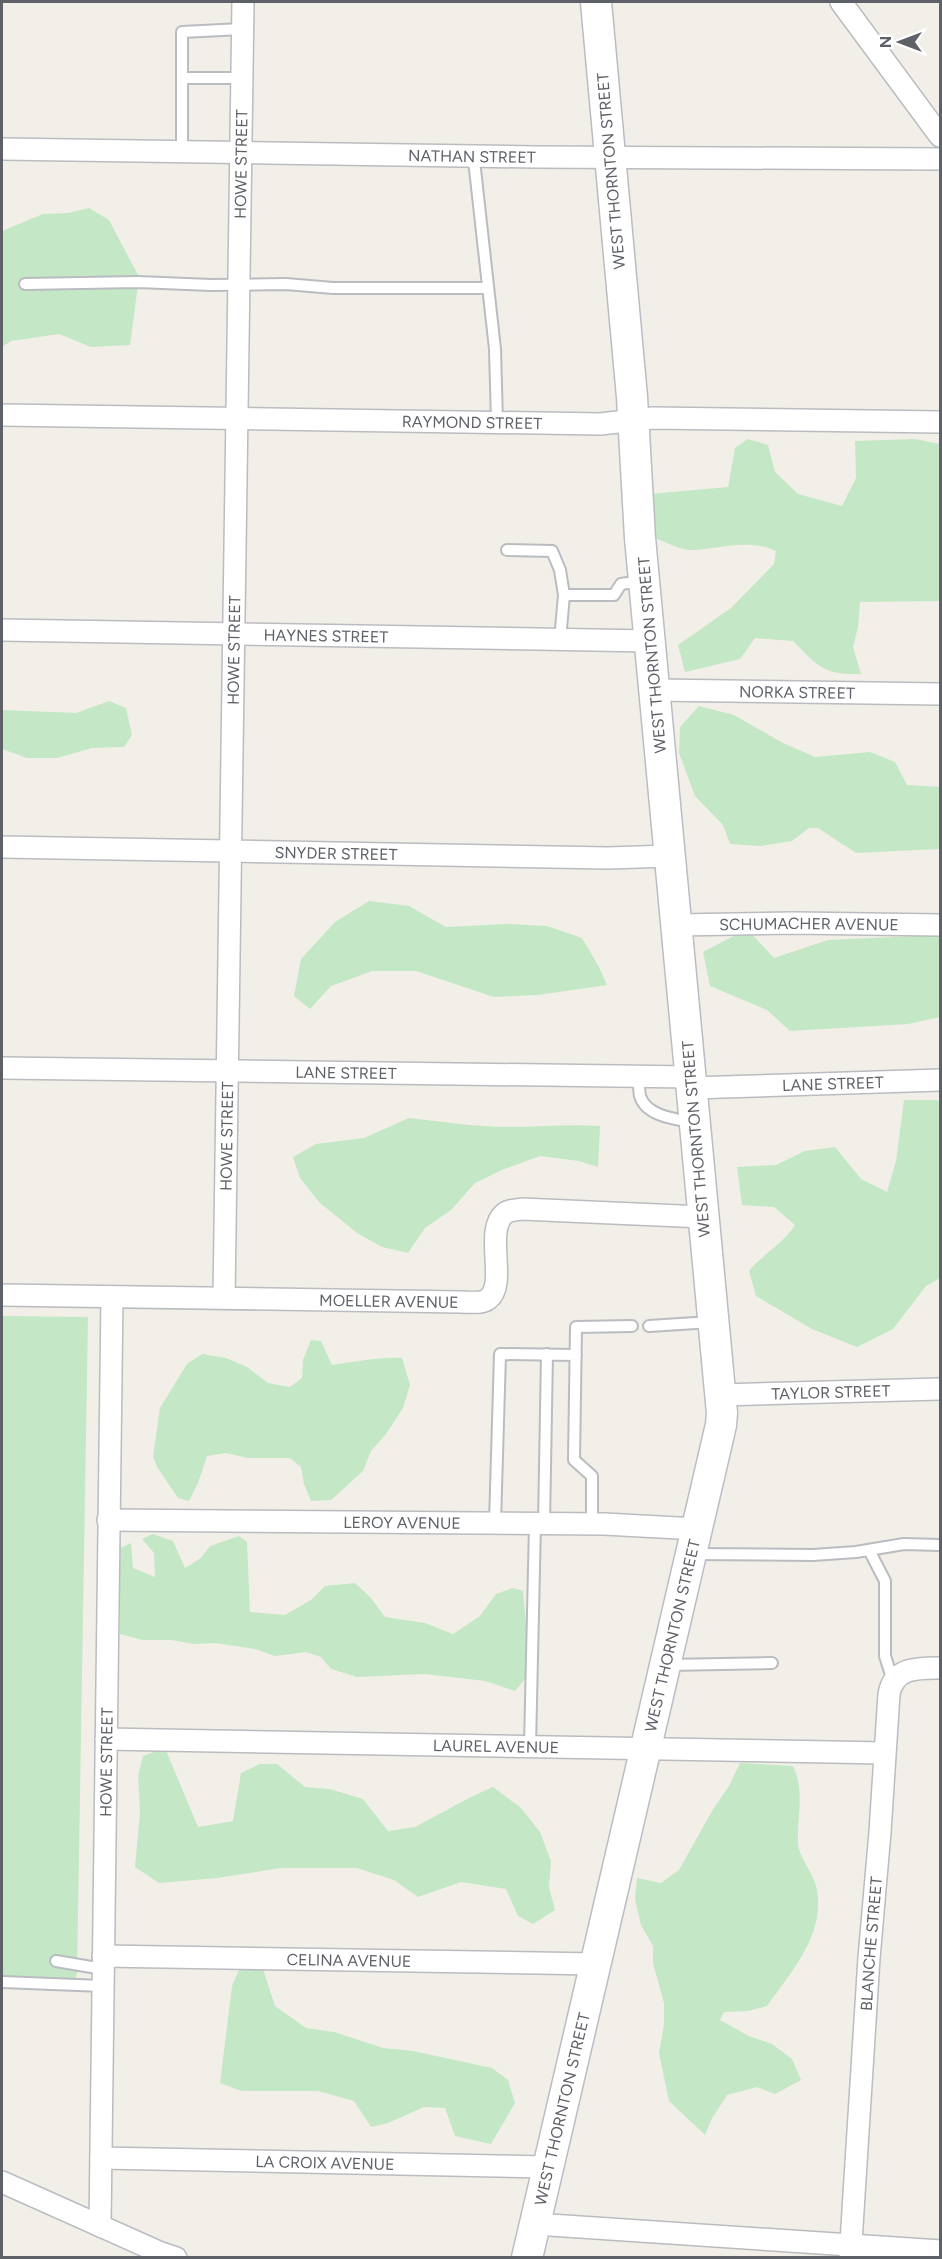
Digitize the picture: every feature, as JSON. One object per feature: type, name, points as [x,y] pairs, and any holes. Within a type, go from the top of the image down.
[{"type":"main road","name":"WEST THORNTON STREET","points":[[527,2258],[722,1425],[645,581],[611,156],[596,2]]},
{"type":"street","name":"HOWE STREET","points":[[224,1298],[243,2]]},
{"type":"street","points":[[841,2],[940,136]]},
{"type":"street","name":"NATHAN STREET","points":[[2,149],[940,159]]},
{"type":"street","name":"RAYMOND STREET","points":[[2,415],[600,423],[633,419],[940,422]]},
{"type":"street","name":"HAYNES STREET","points":[[2,630],[651,641]]},
{"type":"street","name":"NORKA STREET","points":[[655,690],[940,694]]},
{"type":"street","name":"SNYDER STREET","points":[[2,847],[608,858],[670,856]]},
{"type":"street","name":"SCHUMACHER AVENUE","points":[[677,925],[795,922],[940,925]]},
{"type":"street","name":"LANE STREET","points":[[2,1068],[638,1076],[691,1082],[940,1080]]},
{"type":"street","name":"MOELLER AVENUE","points":[[2,1295],[483,1301],[493,1294],[496,1280],[495,1244],[499,1222],[504,1214],[511,1211],[522,1209],[703,1216]]},
{"type":"street","name":"HOWE STREET","points":[[100,2226],[111,1297]]},
{"type":"street","name":"TAYLOR STREET","points":[[720,1395],[940,1389]]},
{"type":"street","name":"LEROY AVENUE","points":[[108,1520],[592,1524],[694,1542]]},
{"type":"street","points":[[893,1681],[903,1672],[914,1668],[940,1668]]},
{"type":"street","name":"BLANCHE STREET","points":[[851,2251],[869,1958],[889,1694],[893,1681]]},
{"type":"street","name":"LAUREL AVENUE","points":[[106,1739],[885,1753]]},
{"type":"street","name":"CELINA AVENUE","points":[[103,1970],[596,1964]]},
{"type":"street","name":"LA CROIX AVENUE","points":[[101,2158],[548,2167]]},
{"type":"street","points":[[2,2182],[176,2258]]},
{"type":"street","points":[[535,2224],[851,2251],[940,2252]]},
{"type":"lane","points":[[182,152],[182,32],[242,29]]},
{"type":"lane","points":[[182,78],[241,78]]},
{"type":"lane","points":[[472,155],[495,349],[497,422]]},
{"type":"lane","points":[[25,284],[138,282],[211,285],[286,284],[333,288],[487,288]]},
{"type":"lane","points":[[507,550],[552,551],[560,570],[564,595],[560,640]]},
{"type":"lane","points":[[564,595],[614,596],[621,584],[645,581]]},
{"type":"lane","points":[[638,1076],[640,1096],[645,1105],[663,1117],[695,1123]]},
{"type":"lane","points":[[649,1326],[714,1322]]},
{"type":"lane","points":[[592,1524],[592,1476],[574,1460],[576,1327],[632,1326]]},
{"type":"lane","points":[[495,1523],[500,1354],[576,1355]]},
{"type":"lane","points":[[530,1746],[547,1354]]},
{"type":"lane","points":[[694,1542],[813,1555],[904,1544],[940,1545]]},
{"type":"lane","points":[[869,1550],[885,1581],[885,1656],[893,1681]]},
{"type":"lane","points":[[665,1665],[772,1663]]},
{"type":"lane","points":[[56,1961],[103,1970]]},
{"type":"lane","points":[[2,1982],[103,1970]]},
{"type":"green space","points":[[89,208],[109,220],[139,277],[130,345],[91,347],[59,334],[11,341],[2,347],[2,231],[43,214],[68,213]]},
{"type":"green space","points":[[748,439],[768,445],[775,472],[798,494],[842,506],[856,478],[855,441],[915,439],[940,444],[940,601],[860,602],[858,627],[853,647],[861,674],[829,671],[815,663],[793,641],[755,638],[740,659],[685,672],[678,645],[731,608],[774,564],[776,551],[755,545],[687,550],[655,538],[650,494],[728,487],[735,448]]},
{"type":"green space","points":[[109,701],[126,708],[132,735],[124,747],[92,748],[57,758],[27,758],[2,749],[2,710],[76,713]]},
{"type":"green space","points":[[699,706],[734,715],[783,743],[815,757],[870,752],[895,762],[907,785],[940,787],[940,849],[856,853],[818,828],[809,828],[792,841],[760,846],[730,844],[723,825],[695,796],[679,753],[680,727]]},
{"type":"green space","points":[[369,901],[409,906],[446,927],[506,924],[547,926],[582,938],[607,985],[538,995],[494,997],[416,971],[372,971],[331,986],[310,1009],[294,996],[301,959],[335,922]]},
{"type":"green space","points":[[747,929],[774,958],[828,940],[940,935],[940,1017],[908,1024],[790,1031],[767,1010],[710,986],[703,952]]},
{"type":"green space","points":[[904,1100],[937,1100],[940,1102],[940,1278],[926,1286],[893,1329],[857,1347],[812,1329],[756,1296],[749,1271],[785,1238],[795,1225],[774,1207],[742,1205],[737,1167],[776,1165],[805,1151],[835,1147],[861,1179],[887,1192],[896,1161]]},
{"type":"green space","points":[[409,1118],[498,1127],[600,1126],[598,1167],[579,1161],[540,1156],[502,1170],[475,1183],[451,1210],[425,1228],[408,1253],[382,1247],[357,1233],[319,1202],[300,1178],[293,1157],[316,1144],[364,1138]]},
{"type":"green space","points":[[2,1316],[88,1317],[77,1974],[75,1978],[2,1976]]},
{"type":"green space","points":[[311,1340],[321,1341],[332,1365],[402,1358],[410,1385],[403,1408],[386,1434],[371,1451],[363,1471],[331,1500],[311,1501],[304,1484],[301,1467],[290,1458],[248,1458],[226,1453],[207,1456],[189,1501],[178,1498],[157,1467],[153,1456],[160,1408],[187,1364],[202,1354],[226,1358],[247,1367],[268,1383],[290,1387],[302,1378],[303,1360]]},
{"type":"green space","points":[[153,1534],[173,1541],[185,1568],[201,1558],[210,1546],[239,1536],[247,1542],[250,1612],[285,1615],[311,1600],[325,1586],[355,1583],[370,1597],[385,1617],[425,1623],[453,1634],[480,1616],[496,1594],[513,1588],[523,1591],[527,1635],[526,1678],[515,1691],[485,1681],[425,1674],[357,1677],[331,1669],[321,1657],[306,1652],[275,1656],[255,1649],[216,1643],[194,1644],[171,1640],[142,1640],[120,1634],[120,1548],[131,1543],[133,1568],[155,1577],[154,1553],[142,1539]]},
{"type":"green space","points":[[165,1748],[198,1827],[233,1821],[241,1773],[260,1764],[277,1764],[305,1787],[330,1789],[363,1799],[388,1831],[415,1827],[493,1787],[521,1808],[540,1832],[551,1861],[549,1887],[555,1910],[533,1924],[518,1916],[506,1889],[461,1882],[418,1897],[394,1880],[357,1868],[281,1868],[217,1878],[159,1883],[135,1867],[140,1812],[138,1776],[143,1756]]},
{"type":"green space","points":[[740,1763],[793,1766],[800,1794],[799,1849],[816,1884],[818,1907],[816,1922],[804,1952],[767,2006],[748,2011],[724,2012],[720,2020],[749,2036],[772,2044],[792,2059],[801,2080],[775,2094],[757,2087],[727,2095],[711,2120],[705,2135],[669,2101],[659,2053],[664,2024],[664,2003],[653,1963],[653,1946],[641,1925],[635,1899],[637,1878],[661,1883],[679,1870],[712,1811],[729,1786]]},
{"type":"green space","points":[[242,1963],[263,1969],[275,2006],[306,2028],[334,2032],[383,2048],[413,2051],[492,2068],[508,2080],[515,2103],[491,2144],[455,2136],[445,2108],[424,2107],[388,2123],[371,2127],[354,2101],[318,2091],[242,2091],[220,2083],[232,1986]]}]
